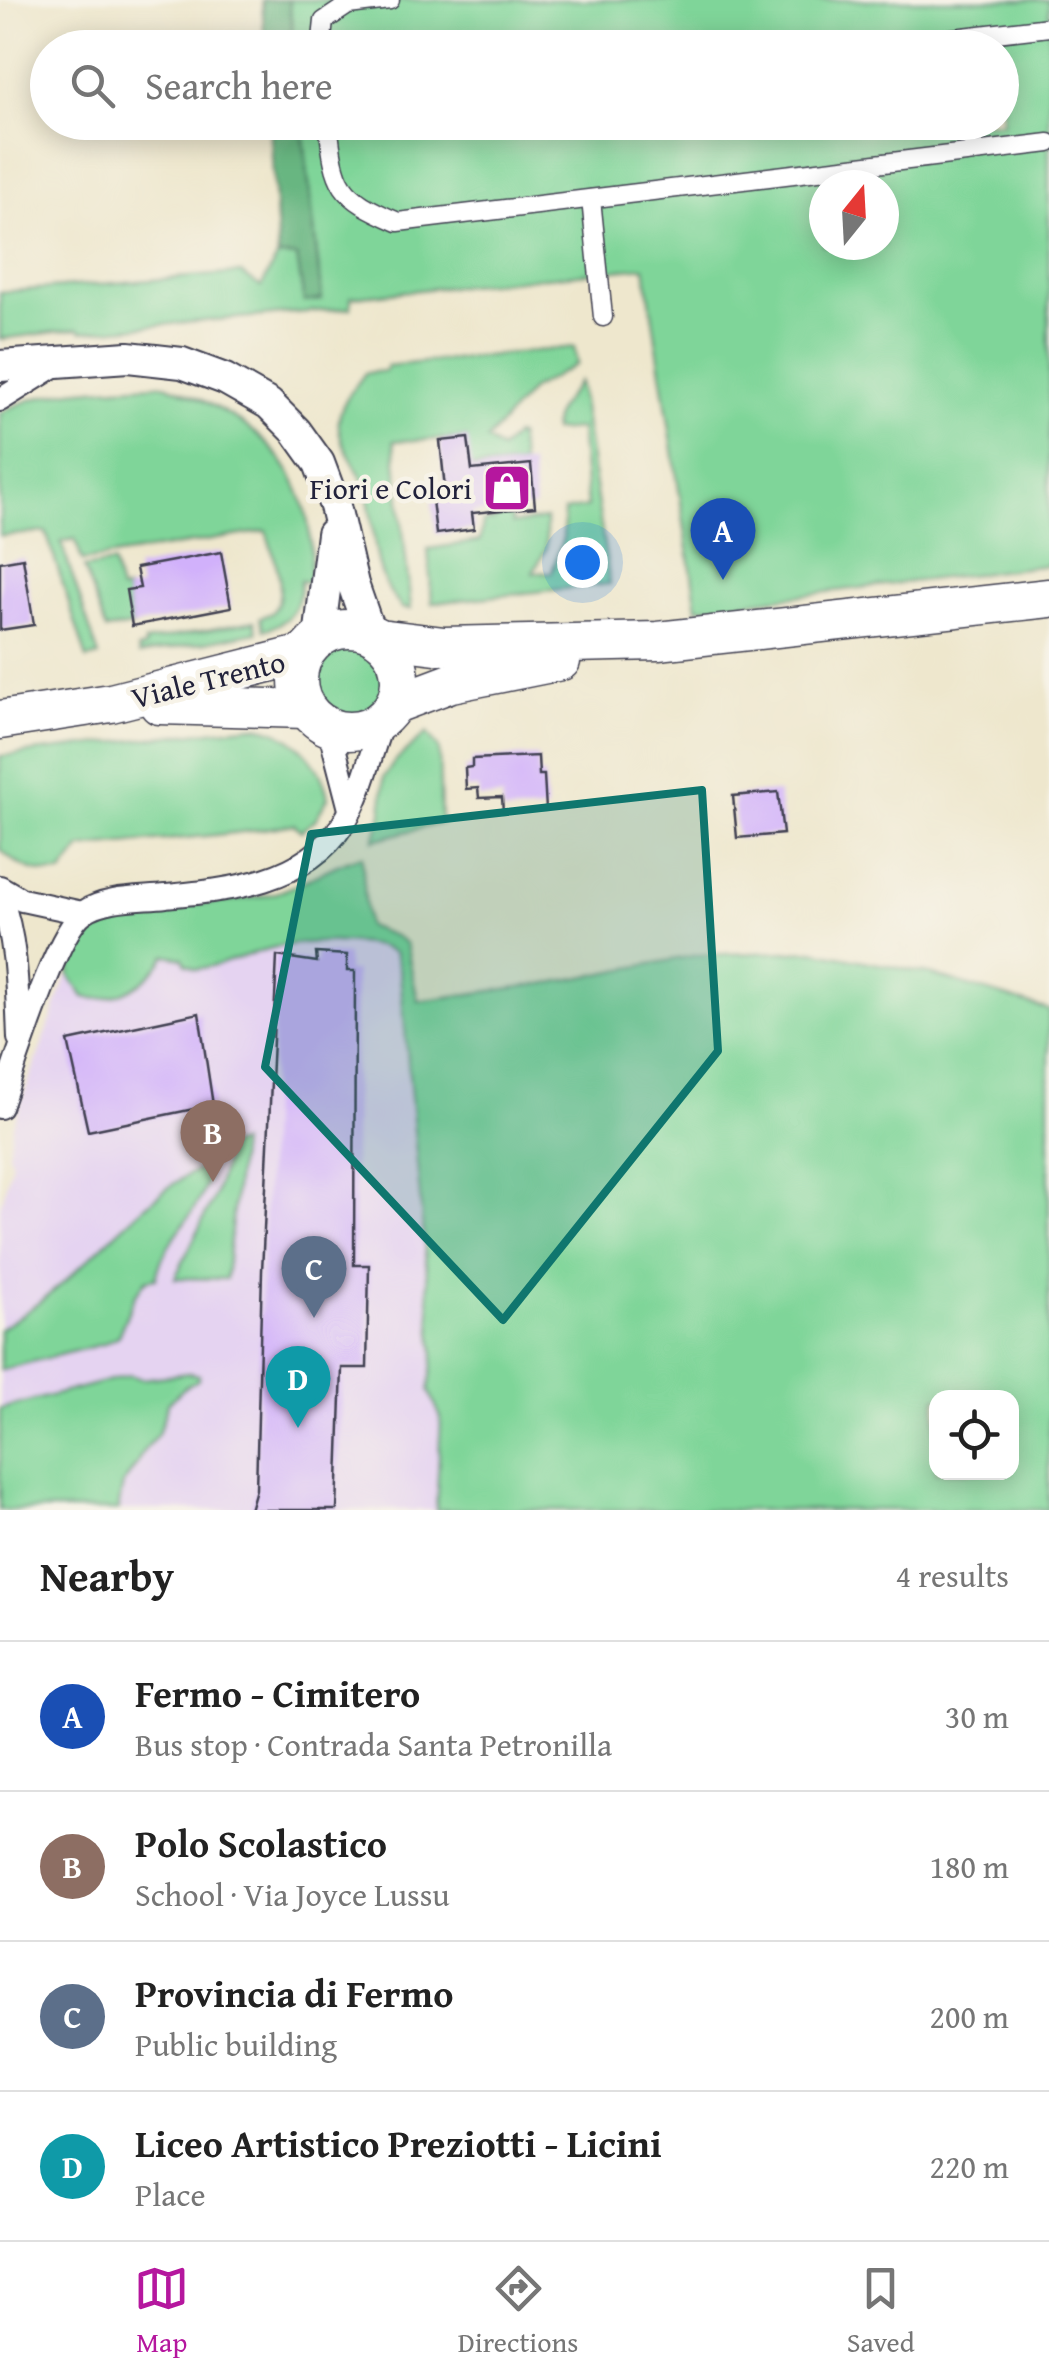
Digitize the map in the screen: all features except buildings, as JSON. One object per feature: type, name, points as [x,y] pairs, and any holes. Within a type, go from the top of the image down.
[{"type":"main road","points":[[658,641],[1049,598]]},
{"type":"main road","name":"Viale Trento","points":[[0,720],[111,703],[312,646],[343,629],[444,646],[658,641]]},
{"type":"main road","points":[[374,636],[391,650],[398,665],[400,684],[390,711]]},
{"type":"main road","name":"Viale Trento","points":[[111,703],[318,718],[346,732],[368,728],[390,711],[450,683],[658,641]]},
{"type":"main road","name":"Viale Trento","points":[[312,646],[297,678],[299,693],[318,718]]},
{"type":"street","points":[[323,30],[324,21],[348,5],[390,0]]},
{"type":"street","points":[[1019,30],[1049,27]]},
{"type":"street","points":[[330,140],[333,171],[358,204],[398,222],[1049,143]]},
{"type":"street","points":[[591,199],[604,317]]},
{"type":"street","points":[[0,366],[128,357],[182,363],[225,379],[269,404],[318,463],[335,506],[353,584],[374,636]]},
{"type":"street","points":[[0,400],[62,362]]},
{"type":"street","points":[[312,646],[335,506]]},
{"type":"street","points":[[0,1107],[56,954],[82,913],[106,902],[225,890],[279,876],[320,852],[343,824],[390,711]]},
{"type":"street","points":[[318,718],[350,809]]},
{"type":"street","points":[[0,887],[22,900],[82,913]]},
{"type":"street","points":[[0,895],[9,920],[16,964],[20,1052]]},
{"type":"highlighted area","points":[[702,790],[718,1051],[503,1320],[265,1067],[311,834]]},
{"type":"shaded area","points":[[362,856],[367,927],[382,945],[395,952],[400,973],[434,1355],[429,1390],[441,1418],[436,1510],[0,1510],[0,1207],[12,1162],[8,1153],[13,1125],[78,945],[88,931],[125,915],[279,892],[340,862]]},
{"type":"green space","points":[[262,0],[289,0],[292,30],[264,30]]},
{"type":"green space","points":[[289,0],[1049,0],[1049,565],[697,608],[645,267],[351,297],[351,308],[82,332],[78,329],[0,339],[0,292],[241,273],[261,287],[278,256],[297,256],[322,299],[304,140],[1019,140],[1019,30],[292,30]]},
{"type":"green space","points":[[271,140],[304,140],[322,300],[304,302],[297,257],[278,256]]},
{"type":"green space","points":[[574,347],[577,364],[532,389],[487,440],[501,450],[518,436],[522,465],[471,468],[467,438],[394,441],[411,609],[402,608],[383,579],[369,501],[339,428],[340,413],[349,395],[365,373],[386,371],[387,366]]},
{"type":"green space","points":[[579,381],[610,584],[432,603],[428,549],[480,541],[483,522],[495,520],[495,514],[510,512],[512,524],[546,519],[546,549],[533,573],[552,572],[563,538],[564,511],[587,507],[580,429],[553,431],[558,410]]},
{"type":"green space","points":[[165,384],[229,415],[277,455],[294,480],[305,509],[310,543],[309,582],[300,581],[296,607],[287,619],[264,630],[260,618],[272,613],[280,595],[276,562],[266,531],[82,561],[75,539],[61,542],[99,656],[87,659],[46,532],[0,536],[0,413],[59,393]]},
{"type":"green space","points":[[113,563],[120,591],[126,590],[132,626],[106,630],[84,568]]},
{"type":"green space","points":[[254,621],[257,632],[139,655],[138,649],[145,647],[145,642]]},
{"type":"green space","points":[[348,638],[371,645],[383,657],[390,680],[383,703],[371,715],[348,722],[325,715],[313,703],[306,680],[313,657],[325,645]]},
{"type":"green space","points":[[252,726],[291,740],[319,772],[328,798],[315,820],[301,831],[294,824],[81,848],[62,873],[28,869],[0,849],[0,756]]},
{"type":"green space","points":[[427,733],[439,749],[441,823],[374,840],[382,813],[384,777],[395,761]]},
{"type":"green space","points":[[362,856],[367,926],[406,944],[418,1001],[556,982],[698,955],[814,951],[930,974],[1049,1010],[1049,1510],[436,1510],[441,1418],[429,1390],[434,1355],[400,973],[395,953],[369,944],[300,944],[196,969],[183,958],[166,955],[151,974],[131,989],[96,999],[84,997],[69,975],[79,942],[100,923],[147,911],[276,893]]},
{"type":"green space","points":[[240,1143],[226,1279],[175,1278],[215,1195],[229,1146]]},
{"type":"green space","points":[[207,1167],[198,1202],[169,1245],[156,1278],[146,1280],[134,1297],[118,1336],[103,1344],[0,1370],[0,1329],[57,1288],[156,1197]]},
{"type":"green space","points":[[130,1375],[142,1379],[199,1375],[198,1380],[168,1403],[158,1434],[123,1484],[118,1510],[0,1510],[0,1409]]},
{"type":"place","name":"Fiori e Colori","points":[[507,488]]},
{"type":"place","name":"Fermo - Cimitero","points":[[723,580]]},
{"type":"place","name":"Polo Scolastico","points":[[213,1182]]},
{"type":"place","name":"Provincia di Fermo","points":[[314,1318]]},
{"type":"place","name":"Liceo Artistico Preziotti - Licini","points":[[298,1428]]}]
